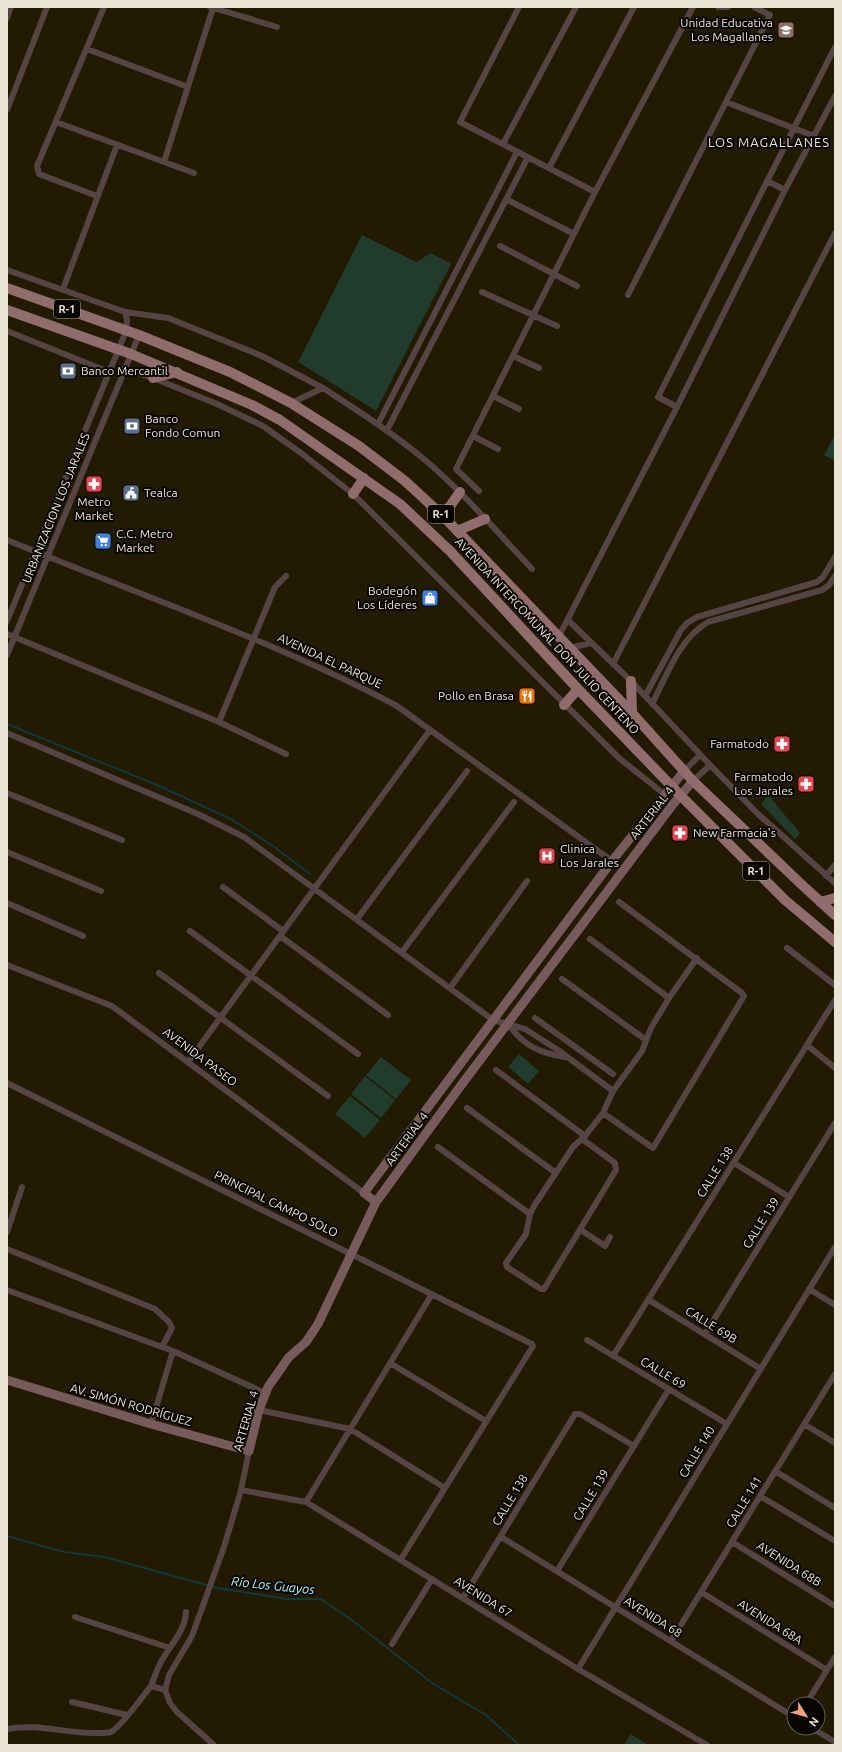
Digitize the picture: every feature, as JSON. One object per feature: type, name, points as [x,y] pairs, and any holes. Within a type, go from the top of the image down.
[{"type":"main road","name":"AVENIDA INTERCOMUNAL DON JULIO CENTENO","points":[[7,288],[126,330],[230,372],[292,403],[359,446],[405,480],[457,530],[559,636],[632,713],[693,781],[835,915]]},
{"type":"main road","name":"AVENIDA INTERCOMUNAL DON JULIO CENTENO","points":[[7,310],[131,354],[177,372],[252,405],[280,420],[400,504],[450,551],[578,689],[680,795],[785,900],[835,942]]},
{"type":"main road","points":[[153,378],[177,372]]},
{"type":"main road","points":[[353,494],[364,478]]},
{"type":"main road","points":[[443,516],[460,492]]},
{"type":"main road","points":[[457,530],[485,520]]},
{"type":"main road","points":[[631,682],[632,713]]},
{"type":"main road","points":[[564,704],[578,689]]},
{"type":"main road","points":[[820,902],[835,898]]},
{"type":"street","points":[[7,18],[11,7]]},
{"type":"street","points":[[7,110],[47,7]]},
{"type":"street","points":[[97,196],[39,174],[37,166],[104,7]]},
{"type":"street","points":[[164,162],[212,7],[277,27]]},
{"type":"street","points":[[519,7],[460,122],[595,192]]},
{"type":"street","points":[[503,144],[576,7]]},
{"type":"street","points":[[549,168],[634,7]]},
{"type":"street","points":[[479,491],[456,469],[595,192],[693,7]]},
{"type":"street","points":[[718,7],[728,7]]},
{"type":"street","points":[[628,295],[770,15],[754,7]]},
{"type":"street","points":[[677,407],[658,397],[835,47]]},
{"type":"street","points":[[87,49],[188,87]]},
{"type":"street","points":[[559,636],[677,407],[785,190],[835,96]]},
{"type":"street","points":[[726,102],[814,136]]},
{"type":"street","points":[[56,122],[194,173]]},
{"type":"street","points":[[63,289],[117,145]]},
{"type":"street","points":[[378,424],[517,152]]},
{"type":"street","points":[[387,430],[528,157]]},
{"type":"street","points":[[768,181],[785,190]]},
{"type":"street","points":[[506,199],[574,234]]},
{"type":"street","points":[[613,664],[835,233]]},
{"type":"street","points":[[500,246],[577,286]]},
{"type":"street","points":[[7,270],[125,312],[168,318],[262,356],[323,388],[387,430],[425,460],[460,492],[532,569]]},
{"type":"street","points":[[455,274],[465,279]]},
{"type":"street","points":[[482,292],[557,326]]},
{"type":"street","points":[[125,312],[128,320],[126,330]]},
{"type":"street","name":"URBANIZACION LOS JARALES","points":[[7,621],[126,330]]},
{"type":"street","points":[[7,331],[109,372]]},
{"type":"street","name":"URBANIZACION LOS JARALES","points":[[7,655],[139,335]]},
{"type":"street","points":[[513,356],[538,368]]},
{"type":"street","points":[[125,369],[153,378],[217,404],[263,426],[301,453],[353,494],[619,758],[664,794]]},
{"type":"street","points":[[292,403],[323,388]]},
{"type":"street","points":[[493,396],[519,408]]},
{"type":"street","points":[[473,436],[498,449]]},
{"type":"street","name":"AVENIDA EL PARQUE","points":[[7,540],[253,639],[371,692],[397,706],[612,861]]},
{"type":"street","points":[[645,696],[682,630],[696,617],[817,582],[821,580],[835,557]]},
{"type":"street","points":[[219,722],[275,588],[286,576]]},
{"type":"street","points":[[652,704],[684,642],[698,628],[708,622],[822,590],[835,576]]},
{"type":"street","points":[[821,580],[826,587]]},
{"type":"street","points":[[568,620],[645,696],[758,814],[832,879],[835,865]]},
{"type":"street","points":[[7,634],[219,722],[286,754]]},
{"type":"street","points":[[570,648],[591,643]]},
{"type":"street","points":[[188,1062],[430,730]]},
{"type":"street","points":[[7,733],[224,826],[244,837],[493,1020],[525,1029],[558,1050],[565,1057],[614,1091]]},
{"type":"street","name":"ARTERIAL 4","points":[[364,1193],[612,861],[671,785],[700,755]]},
{"type":"street","name":"ARTERIAL 4","points":[[165,1690],[169,1675],[192,1636],[224,1547],[250,1451],[259,1410],[266,1393],[289,1357],[306,1342],[318,1324],[376,1202],[680,795],[710,765]]},
{"type":"street","points":[[357,919],[467,771]]},
{"type":"street","points":[[7,793],[122,840]]},
{"type":"street","points":[[402,952],[514,802]]},
{"type":"street","points":[[7,852],[101,891]]},
{"type":"street","points":[[612,861],[623,870]]},
{"type":"street","points":[[450,988],[527,880]]},
{"type":"street","points":[[223,887],[281,934],[388,1015]]},
{"type":"street","points":[[603,1113],[652,1148],[654,1147],[744,996],[697,958],[620,902]]},
{"type":"street","points":[[7,903],[84,936]]},
{"type":"street","points":[[190,931],[358,1054]]},
{"type":"street","points":[[590,939],[669,998]]},
{"type":"street","points":[[787,948],[835,985]]},
{"type":"street","points":[[496,1070],[584,1137],[615,1163],[616,1170],[581,1230],[544,1288],[541,1290],[506,1265],[506,1263],[526,1234],[530,1214],[574,1147],[584,1137],[603,1113],[614,1091],[642,1051],[651,1028],[669,998],[697,958]]},
{"type":"street","name":"AVENIDA PASEO","points":[[7,965],[112,1006],[364,1193]]},
{"type":"street","points":[[159,973],[328,1096]]},
{"type":"street","points":[[562,978],[646,1040]]},
{"type":"street","name":"CALLE 138","points":[[613,1356],[835,1000]]},
{"type":"street","points":[[535,1018],[613,1074]]},
{"type":"street","points":[[508,1024],[518,1038],[539,1050],[565,1057]]},
{"type":"street","points":[[807,1045],[835,1068]]},
{"type":"street","points":[[581,1068],[589,1057]]},
{"type":"street","name":"PRINCIPAL CAMPO SOLO","points":[[7,1083],[532,1344],[486,1420]]},
{"type":"street","points":[[468,1108],[556,1173]]},
{"type":"street","name":"CALLE 139","points":[[705,1334],[835,1123]]},
{"type":"street","points":[[438,1147],[530,1214]]},
{"type":"street","points":[[734,1163],[789,1197]]},
{"type":"street","points":[[7,1232],[22,1187]]},
{"type":"street","points":[[364,1193],[376,1202]]},
{"type":"street","points":[[7,1208],[14,1211]]},
{"type":"street","points":[[581,1230],[605,1246],[610,1237]]},
{"type":"street","name":"CALLE 140","points":[[578,1669],[835,1247]]},
{"type":"street","points":[[7,1250],[155,1309],[169,1322],[172,1328],[162,1347]]},
{"type":"street","points":[[809,1289],[835,1305]]},
{"type":"street","points":[[7,1290],[173,1351],[266,1393]]},
{"type":"street","points":[[306,1502],[432,1294]]},
{"type":"street","name":"CALLE 69B","points":[[649,1300],[761,1369]]},
{"type":"street","name":"CALLE 69","points":[[587,1340],[727,1424]]},
{"type":"street","points":[[151,1424],[173,1351]]},
{"type":"street","points":[[390,1363],[486,1420],[401,1559]]},
{"type":"street","name":"CALLE 141","points":[[671,1641],[835,1374]]},
{"type":"street","name":"AV. SIMÓN RODRÍGUEZ","points":[[7,1380],[151,1424],[250,1451]]},
{"type":"street","name":"CALLE 139","points":[[557,1571],[668,1389]]},
{"type":"street","points":[[259,1410],[350,1429],[445,1488]]},
{"type":"street","name":"CALLE 138","points":[[464,1598],[575,1414],[580,1414],[634,1446]]},
{"type":"street","points":[[804,1424],[835,1443]]},
{"type":"street","points":[[775,1471],[835,1508]]},
{"type":"street","name":"AVENIDA 67","points":[[240,1490],[306,1502],[578,1669],[707,1745]]},
{"type":"street","points":[[760,1496],[835,1541]]},
{"type":"street","name":"AVENIDA 68","points":[[501,1536],[786,1712]]},
{"type":"street","name":"AVENIDA 68B","points":[[732,1542],[835,1606]]},
{"type":"street","points":[[392,1644],[432,1579]]},
{"type":"street","name":"AVENIDA 68A","points":[[701,1592],[827,1670]]},
{"type":"street","points":[[7,1729],[20,1726],[48,1728],[77,1733],[110,1732],[127,1715],[151,1686],[163,1657],[178,1637],[186,1612]]},
{"type":"street","points":[[75,1617],[170,1648]]},
{"type":"street","points":[[811,1696],[835,1657]]},
{"type":"street","points":[[151,1686],[165,1690],[170,1704],[177,1712],[214,1745]]},
{"type":"street","points":[[72,1702],[127,1715]]},
{"type":"street","points":[[825,1736],[835,1742]]},
{"type":"green space","points":[[362,235],[416,262],[431,253],[451,264],[376,411],[298,362]]},
{"type":"green space","points":[[835,435],[835,461],[824,455]]},
{"type":"green space","points":[[768,795],[800,833],[795,839],[761,804]]},
{"type":"green space","points":[[519,1054],[539,1071],[528,1084],[508,1067]]},
{"type":"green space","points":[[381,1057],[411,1080],[396,1099],[366,1075]]},
{"type":"green space","points":[[365,1076],[395,1100],[381,1118],[351,1094]]},
{"type":"green space","points":[[350,1096],[380,1120],[365,1138],[335,1114]]},
{"type":"green space","points":[[631,1734],[648,1745],[624,1745]]},
{"type":"waterway","points":[[7,724],[157,785],[231,819],[273,846],[310,874]]},
{"type":"waterway","name":"Río Los Guayos","points":[[7,1536],[64,1552],[105,1557],[217,1588],[287,1599],[321,1599],[357,1624],[432,1683],[486,1715],[519,1745]]},
{"type":"place","name":"Unidad Educativa Los Magallanes","points":[[786,30]]},
{"type":"place","name":"Banco Mercantil","points":[[68,371]]},
{"type":"place","name":"Banco Fondo Comun","points":[[132,426]]},
{"type":"place","name":"Metro Market","points":[[94,484]]},
{"type":"place","name":"Tealca","points":[[131,493]]},
{"type":"place","name":"C.C. Metro Market","points":[[103,541]]},
{"type":"place","name":"Bodegón Los Líderes","points":[[430,598]]},
{"type":"place","name":"Pollo en Brasa","points":[[527,696]]},
{"type":"place","name":"Farmatodo","points":[[782,744]]},
{"type":"place","name":"Farmatodo Los Jarales","points":[[806,784]]},
{"type":"place","name":"New Farmacia's","points":[[680,833]]},
{"type":"place","name":"Clinica Los Jarales","points":[[547,856]]},
{"type":"district","name":"LOS MAGALLANES","points":[[769,142]]}]
